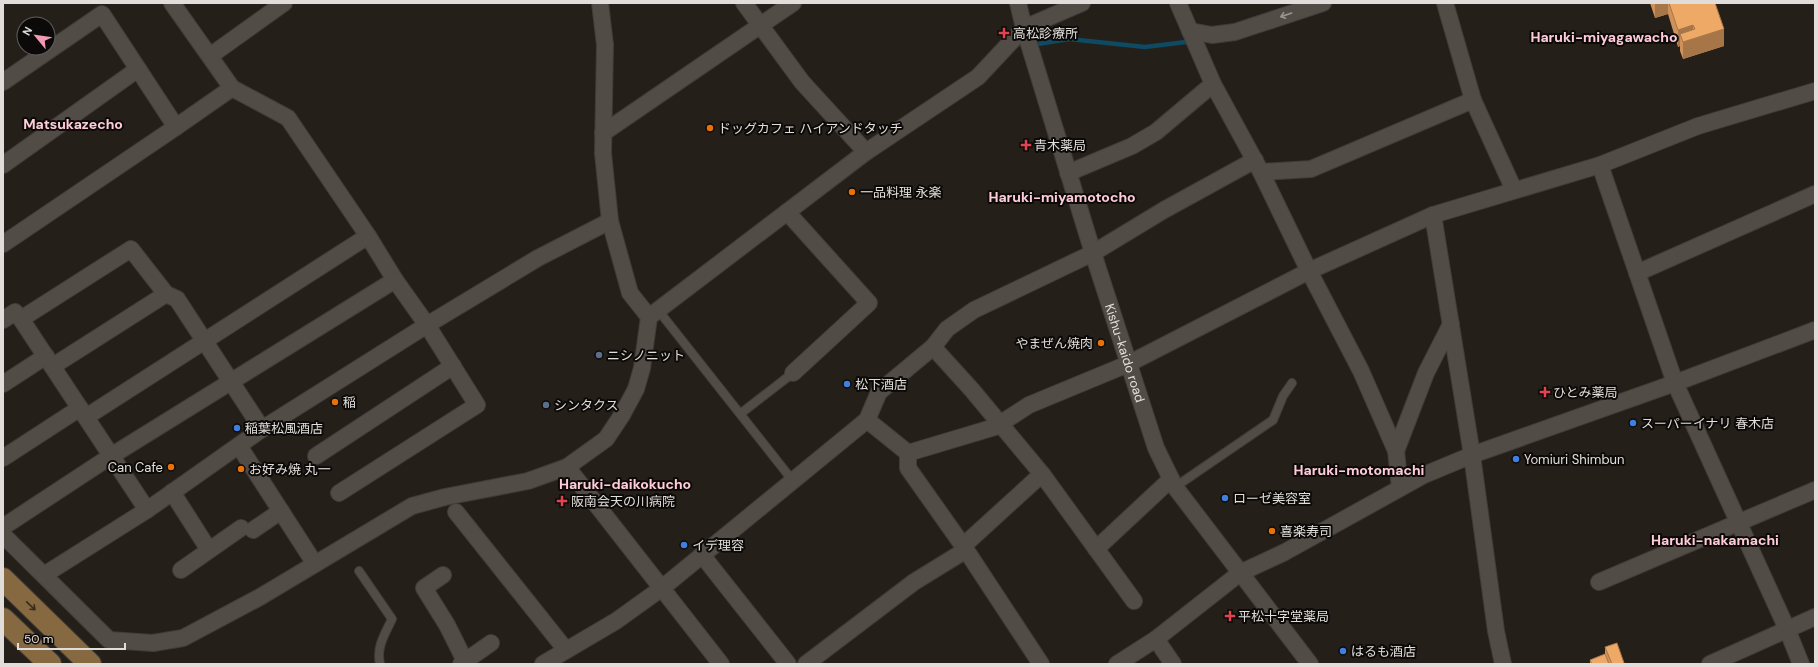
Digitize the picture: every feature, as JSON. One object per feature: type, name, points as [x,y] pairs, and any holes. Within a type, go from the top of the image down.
[{"type":"main road","points":[[3,579],[90,664]]},
{"type":"main road","points":[[3,619],[50,664]]},
{"type":"street","points":[[210,56],[284,3]]},
{"type":"street","points":[[600,3],[605,45],[603,154],[610,221],[630,293],[653,314]]},
{"type":"street","points":[[744,3],[802,82],[866,152]]},
{"type":"street","points":[[603,132],[793,3]]},
{"type":"street","name":"Kishu-kaido road","points":[[1018,3],[1024,28],[1092,253],[1156,448],[1173,483],[1310,664]]},
{"type":"street","points":[[3,535],[109,640],[153,643],[183,638],[260,597],[412,506],[446,497],[528,481],[567,467],[606,439],[622,415],[636,389],[642,368],[653,314],[866,152],[978,77],[1024,28],[1082,3]]},
{"type":"street","points":[[1178,3],[1213,84],[1258,166],[1309,272],[1361,371],[1396,450],[1400,488]]},
{"type":"street","points":[[1190,31],[1212,35],[1235,32],[1323,3]]},
{"type":"street","points":[[1445,3],[1473,100],[1514,190]]},
{"type":"street","points":[[179,6],[232,88],[288,118],[368,236],[394,280],[427,325],[477,405],[339,493]]},
{"type":"street","points":[[3,82],[102,14],[176,127]]},
{"type":"street","points":[[3,165],[138,69]]},
{"type":"street","points":[[1068,173],[1132,146],[1150,135],[1213,84]]},
{"type":"street","points":[[3,244],[232,88]]},
{"type":"street","points":[[908,453],[1001,425],[1029,405],[1128,364],[1309,272],[1433,215],[1600,165],[1698,126],[1815,91]]},
{"type":"street","points":[[543,664],[616,621],[662,588],[793,481],[867,420],[879,392],[933,347],[947,329],[974,310],[1092,253],[1164,210],[1258,166],[1311,169],[1473,100]]},
{"type":"street","points":[[1600,165],[1675,383],[1802,664]]},
{"type":"street","points":[[1637,273],[1815,194]]},
{"type":"street","points":[[787,212],[869,303],[794,373]]},
{"type":"street","points":[[1433,215],[1472,455],[1496,631],[1503,664]]},
{"type":"street","points":[[44,575],[147,510],[262,430],[427,325],[538,258],[610,221]]},
{"type":"street","points":[[3,458],[205,340],[368,236]]},
{"type":"street","points":[[22,319],[131,249],[166,294],[177,299],[262,430]]},
{"type":"street","points":[[3,527],[111,456],[394,280]]},
{"type":"street","points":[[3,384],[49,361],[166,294]]},
{"type":"street","points":[[3,320],[15,312],[22,319],[147,510]]},
{"type":"street","points":[[1396,450],[1426,373],[1451,324]]},
{"type":"street","points":[[1117,664],[1156,639],[1240,573],[1285,552],[1424,475],[1472,455],[1675,383],[1815,330]]},
{"type":"street","points":[[933,347],[972,390],[1042,474],[1134,601]]},
{"type":"street","points":[[316,456],[453,366]]},
{"type":"street","points":[[867,420],[908,453]]},
{"type":"street","points":[[239,446],[315,564]]},
{"type":"street","points":[[908,453],[908,468],[965,548],[1041,664]]},
{"type":"street","points":[[567,467],[721,664]]},
{"type":"street","points":[[806,664],[914,582],[965,548],[1042,474]]},
{"type":"street","points":[[1096,548],[1173,483]]},
{"type":"street","points":[[1599,582],[1815,490]]},
{"type":"street","points":[[172,492],[209,550]]},
{"type":"street","points":[[181,570],[209,550],[281,511]]},
{"type":"street","points":[[456,512],[566,650]]},
{"type":"street","points":[[702,555],[788,664]]},
{"type":"street","points":[[443,575],[424,588],[447,625],[463,663],[491,643]]},
{"type":"street","points":[[1710,664],[1815,617]]},
{"type":"street","points":[[1156,639],[1173,664]]},
{"type":"lane","points":[[653,314],[740,414],[793,481]]},
{"type":"lane","points":[[740,414],[794,373]]},
{"type":"lane","points":[[1173,483],[1273,420],[1292,383]]},
{"type":"lane","points":[[359,571],[392,619],[379,646],[378,656],[380,664]]},
{"type":"building","points":[[1669,3],[1715,3],[1724,29],[1683,42],[1680,34],[1695,29],[1693,25],[1678,30]]},
{"type":"building","points":[[1617,643],[1624,663],[1612,664],[1605,647]]},
{"type":"building","points":[[1605,654],[1609,664],[1592,664],[1590,660]]},
{"type":"waterway","points":[[1038,44],[1069,39],[1145,47],[1186,42]]},
{"type":"place","name":"高松診療所","points":[[1004,33]]},
{"type":"place","name":"ドッグカフェ ハイアンドタッチ","points":[[710,128]]},
{"type":"place","name":"青木薬局","points":[[1026,145]]},
{"type":"place","name":"一品料理 永楽","points":[[852,192]]},
{"type":"place","name":"やまぜん焼肉","points":[[1101,343]]},
{"type":"place","name":"ニシノニット","points":[[599,355]]},
{"type":"place","name":"松下酒店","points":[[847,384]]},
{"type":"place","name":"ひとみ薬局","points":[[1545,392]]},
{"type":"place","name":"稲","points":[[335,402]]},
{"type":"place","name":"シンタクス","points":[[546,405]]},
{"type":"place","name":"スーパーイナリ 春木店","points":[[1633,423]]},
{"type":"place","name":"稲葉松風酒店","points":[[237,428]]},
{"type":"place","name":"Yomiuri Shimbun","points":[[1516,459]]},
{"type":"place","name":"Can Cafe","points":[[171,467]]},
{"type":"place","name":"お好み焼 丸一","points":[[241,469]]},
{"type":"place","name":"ローゼ美容室","points":[[1225,498]]},
{"type":"place","name":"阪南会天の川病院","points":[[562,501]]},
{"type":"place","name":"喜楽寿司","points":[[1272,531]]},
{"type":"place","name":"イデ理容","points":[[684,545]]},
{"type":"place","name":"平松十字堂薬局","points":[[1230,616]]},
{"type":"place","name":"はるも酒店","points":[[1343,651]]},
{"type":"district","name":"Haruki-miyagawacho","points":[[1604,37]]},
{"type":"district","name":"Matsukazecho","points":[[73,124]]},
{"type":"district","name":"Haruki-miyamotocho","points":[[1062,197]]},
{"type":"district","name":"Haruki-motomachi","points":[[1359,470]]},
{"type":"district","name":"Haruki-daikokucho","points":[[625,484]]},
{"type":"district","name":"Haruki-nakamachi","points":[[1715,540]]}]
